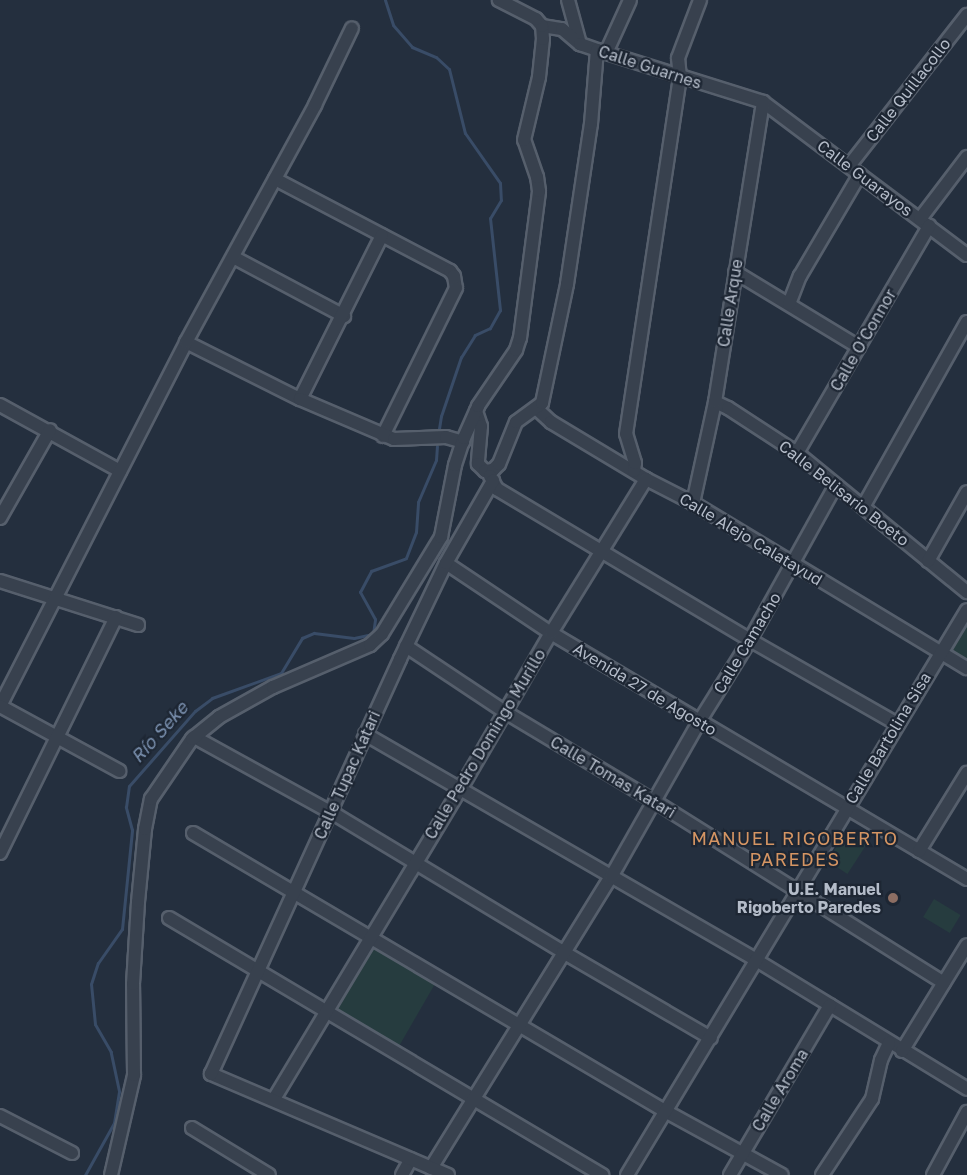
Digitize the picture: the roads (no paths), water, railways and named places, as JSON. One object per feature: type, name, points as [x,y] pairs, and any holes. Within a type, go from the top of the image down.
[{"type":"street","name":"Calle Guarnes","points":[[499,0],[536,19],[542,26],[562,29],[580,44],[763,102]]},
{"type":"street","points":[[568,0],[580,44]]},
{"type":"street","points":[[536,408],[542,403],[567,284],[602,52],[630,0]]},
{"type":"street","points":[[634,471],[635,462],[626,434],[680,77],[679,50],[700,0]]},
{"type":"street","name":"Calle Quillacollo","points":[[849,165],[967,15]]},
{"type":"street","points":[[111,1175],[134,1075],[136,1028],[133,984],[145,829],[151,799],[157,787],[194,737],[219,717],[273,687],[370,645],[382,634],[441,537],[455,465],[463,442],[476,411],[516,350],[523,327],[527,266],[539,191],[537,177],[524,140],[543,53],[542,26]]},
{"type":"street","points":[[119,771],[0,706],[186,342],[233,257],[352,28]]},
{"type":"street","name":"Calle Guarayos","points":[[763,102],[967,255]]},
{"type":"street","name":"Calle Arque","points":[[693,503],[715,402],[763,102]]},
{"type":"street","name":"Calle O'Connor","points":[[797,453],[859,347],[924,223],[967,157]]},
{"type":"street","points":[[789,304],[800,276],[860,174]]},
{"type":"street","points":[[274,179],[450,271],[456,288],[383,436]]},
{"type":"street","points":[[300,399],[344,316],[382,235]]},
{"type":"street","points":[[233,257],[344,316]]},
{"type":"street","points":[[735,272],[859,347]]},
{"type":"street","points":[[863,507],[967,322]]},
{"type":"street","points":[[186,342],[300,399],[383,436],[394,439],[446,436],[463,442]]},
{"type":"street","name":"Calle Belisario Boeto","points":[[715,402],[797,453],[967,592]]},
{"type":"street","points":[[0,405],[50,430],[120,471]]},
{"type":"street","name":"Calle Alejo Calatayud","points":[[536,408],[551,422],[646,479],[693,503],[967,668]]},
{"type":"street","name":"Calle Tupac Katari","points":[[274,1099],[211,1074],[365,734],[446,563],[490,476],[499,464],[516,422],[536,408]]},
{"type":"street","points":[[476,411],[482,426],[478,464],[490,476],[497,489],[750,640],[897,724]]},
{"type":"street","points":[[2,511],[50,430]]},
{"type":"street","name":"Calle Pedro Domingo Murillo","points":[[274,1099],[325,1010],[461,788],[551,633],[646,479]]},
{"type":"street","name":"Calle Camacho","points":[[654,801],[699,722],[750,640],[836,485]]},
{"type":"street","points":[[928,561],[967,492]]},
{"type":"street","name":"Avenida 27 de Agosto","points":[[446,563],[551,633],[967,879]]},
{"type":"street","points":[[0,581],[138,625]]},
{"type":"street","name":"Calle Bartolina Sisa","points":[[627,1175],[799,892],[940,651],[967,610]]},
{"type":"street","points":[[0,853],[116,617]]},
{"type":"street","name":"Calle Tomas Katari","points":[[406,646],[505,712],[654,801],[944,983]]},
{"type":"street","points":[[365,734],[756,960],[967,1089]]},
{"type":"street","points":[[194,737],[330,812],[711,1038]]},
{"type":"street","points":[[919,851],[967,773]]},
{"type":"street","points":[[431,1168],[611,877],[654,801]]},
{"type":"street","points":[[194,833],[665,1112],[782,1175]]},
{"type":"street","points":[[169,918],[602,1175]]},
{"type":"street","points":[[902,1051],[967,945]]},
{"type":"street","name":"Calle Aroma","points":[[730,1175],[830,1005]]},
{"type":"street","points":[[822,1175],[872,1099],[881,1060],[889,1043]]},
{"type":"street","points":[[274,1099],[448,1175]]},
{"type":"street","points":[[933,1175],[967,1112]]},
{"type":"street","points":[[0,1116],[72,1153]]},
{"type":"street","points":[[192,1128],[269,1175]]},
{"type":"street","points":[[402,1175],[411,1159]]},
{"type":"waterway","points":[[385,0],[393,25],[412,47],[436,57],[449,69],[465,133],[500,183],[501,200],[490,218],[500,310],[490,328],[475,335],[461,357],[441,416],[439,429]]},
{"type":"waterway","name":"Río Seke","points":[[85,1175],[114,1123],[119,1091],[111,1052],[95,1024],[91,984],[98,963],[122,929],[132,830],[126,807],[129,786],[195,711],[212,698],[281,673],[302,638],[314,633],[354,638],[373,634],[375,619],[360,592],[371,571],[406,558],[416,532],[418,502],[436,460],[437,446]]},
{"type":"place","name":"U.E. Manuel Rigoberto Paredes","points":[[893,898]]},
{"type":"district","name":"MANUEL RIGOBERTO PAREDES","points":[[795,849]]}]
